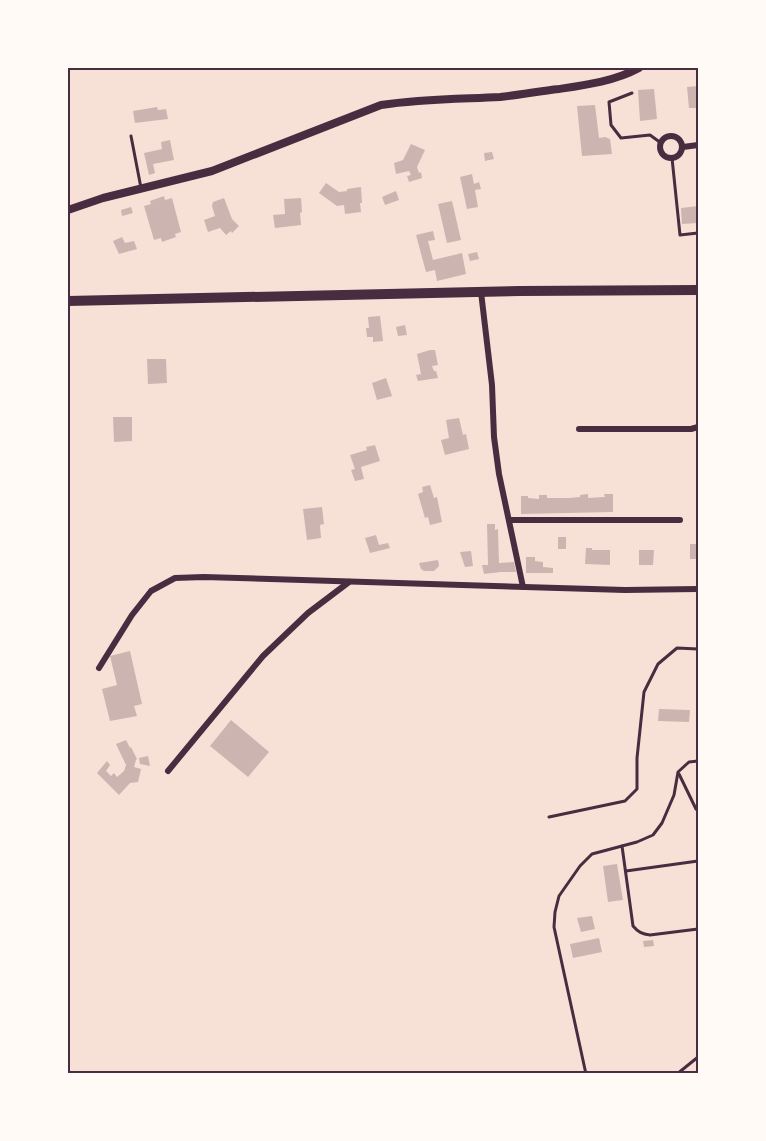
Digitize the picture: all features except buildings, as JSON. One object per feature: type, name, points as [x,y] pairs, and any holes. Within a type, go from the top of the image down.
[{"type":"main road","points":[[68,301],[481,292],[699,290]]},
{"type":"street","points":[[68,210],[103,198],[212,171],[381,105],[409,100],[438,101],[504,96],[584,85],[614,78],[639,68]]},
{"type":"street","points":[[673,136],[680,140],[682,147],[678,157],[667,158],[662,154],[660,143],[665,138],[673,136]]},
{"type":"street","points":[[682,147],[699,145]]},
{"type":"street","points":[[481,292],[492,384],[494,437],[499,474],[524,587]]},
{"type":"street","points":[[579,429],[691,429],[699,427]]},
{"type":"street","points":[[510,520],[680,520]]},
{"type":"street","points":[[99,668],[132,615],[151,591],[176,578],[625,590],[699,589]]},
{"type":"street","points":[[168,771],[263,656],[308,613],[349,582]]},
{"type":"lane","points":[[632,93],[609,102],[611,125],[621,138],[650,135],[660,143]]},
{"type":"lane","points":[[130,136],[141,189]]},
{"type":"lane","points":[[672,158],[680,235],[699,233]]},
{"type":"lane","points":[[549,818],[625,801],[637,789],[644,692],[658,664],[677,648],[699,649]]},
{"type":"lane","points":[[586,1074],[554,927],[559,896],[580,866],[592,854],[637,842],[653,835],[662,823],[674,795],[678,772],[689,762],[699,761]]},
{"type":"lane","points":[[678,772],[699,811]]},
{"type":"lane","points":[[622,846],[633,926],[636,930],[650,935],[699,929]]},
{"type":"lane","points":[[625,871],[699,861]]},
{"type":"lane","points":[[677,1074],[699,1057]]}]
